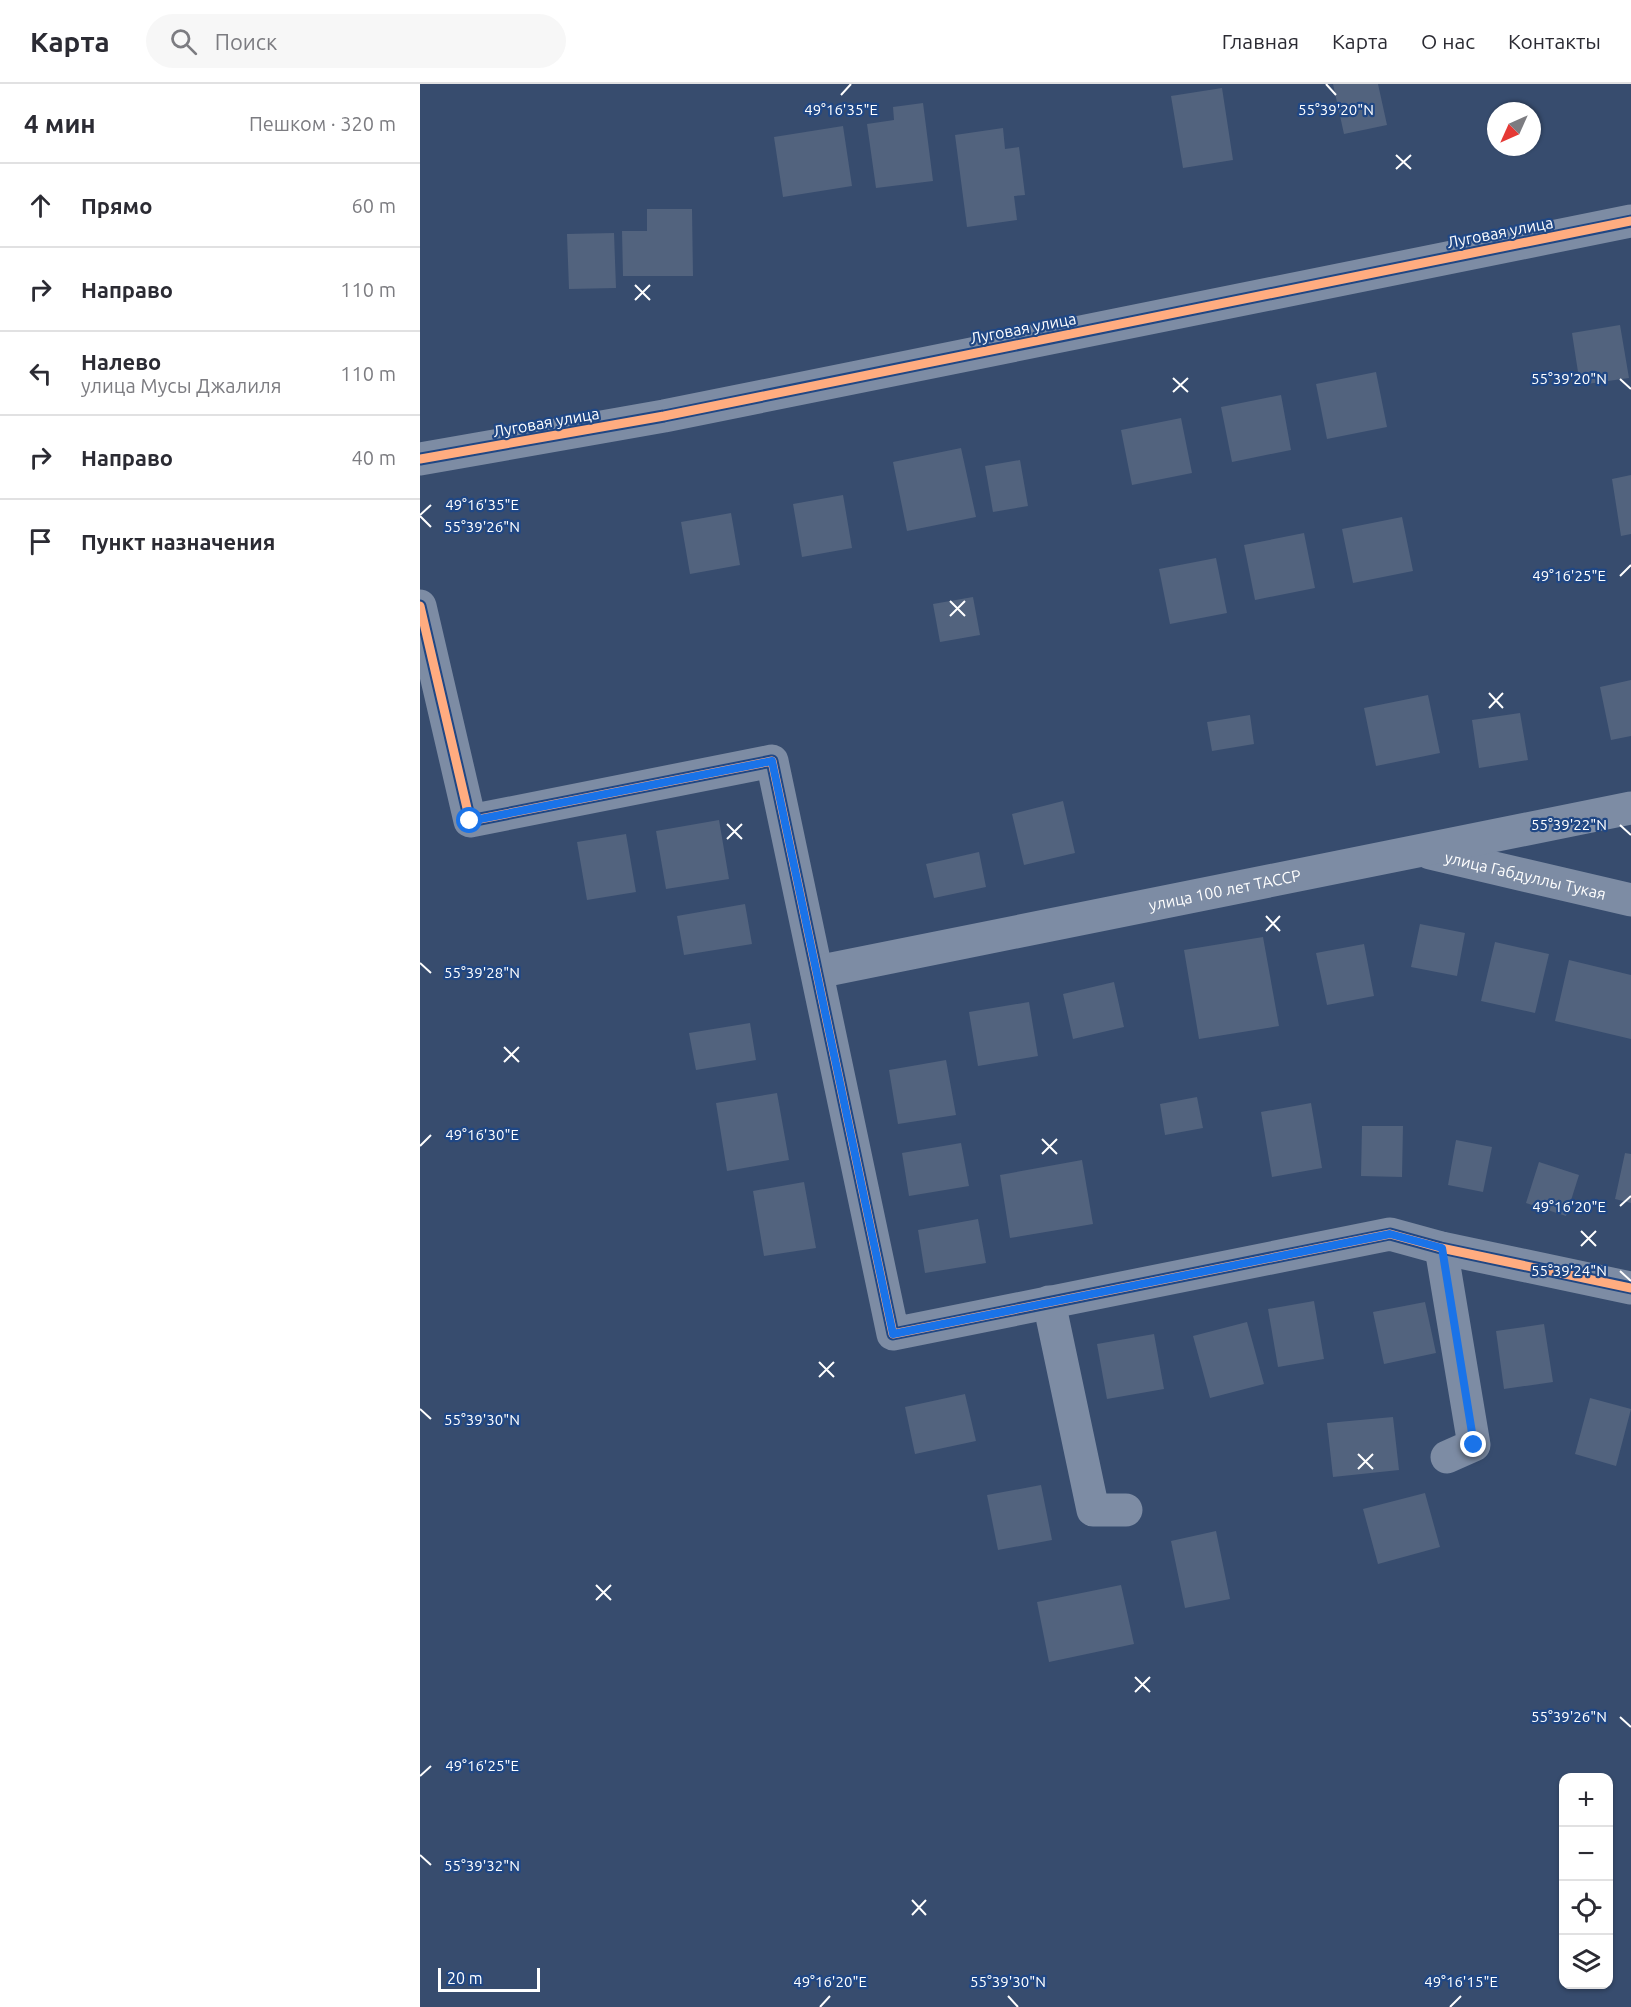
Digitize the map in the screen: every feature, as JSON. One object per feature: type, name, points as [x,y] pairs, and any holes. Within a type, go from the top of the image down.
[{"type":"street","name":"Луговая улица","points":[[420,459],[664,416],[1631,221]]},
{"type":"street","points":[[420,606],[470,821],[772,761],[893,1334],[1390,1234],[1442,1248],[1631,1288]]},
{"type":"street","name":"улица 100 лет ТАССР","points":[[817,972],[1631,808]]},
{"type":"street","name":"улица Габдуллы Тукая","points":[[1420,850],[1631,900]]},
{"type":"street","points":[[1442,1248],[1474,1445],[1448,1457]]},
{"type":"street","points":[[1049,1302],[1093,1510],[1126,1510]]},
{"type":"building","points":[[1333,84],[1378,84],[1387,125],[1344,134]]},
{"type":"building","points":[[1222,88],[1233,160],[1183,168],[1171,96]]},
{"type":"building","points":[[923,103],[933,181],[876,188],[867,124],[894,120],[893,107]]},
{"type":"building","points":[[843,126],[852,186],[783,197],[774,137]]},
{"type":"building","points":[[1003,128],[1005,149],[1019,147],[1025,195],[1014,196],[1017,220],[967,227],[955,135]]},
{"type":"building","points":[[647,209],[692,209],[693,276],[623,276],[622,231],[647,231]]},
{"type":"building","points":[[614,233],[616,288],[569,289],[567,234]]},
{"type":"building","points":[[1620,325],[1629,378],[1580,385],[1572,333]]},
{"type":"building","points":[[1376,372],[1387,427],[1327,439],[1316,384]]},
{"type":"building","points":[[1281,395],[1291,450],[1232,462],[1221,407]]},
{"type":"building","points":[[1181,418],[1192,473],[1132,485],[1121,430]]},
{"type":"building","points":[[961,448],[976,517],[907,531],[893,462]]},
{"type":"building","points":[[1020,460],[1028,506],[993,512],[985,466]]},
{"type":"building","points":[[1631,475],[1631,534],[1621,536],[1612,479]]},
{"type":"building","points":[[843,495],[852,548],[802,557],[793,504]]},
{"type":"building","points":[[731,513],[740,565],[690,574],[681,522]]},
{"type":"building","points":[[1402,517],[1413,571],[1353,583],[1342,529]]},
{"type":"building","points":[[1304,533],[1315,588],[1255,600],[1244,545]]},
{"type":"building","points":[[1216,558],[1227,613],[1170,624],[1159,569]]},
{"type":"building","points":[[973,597],[980,635],[940,642],[933,604]]},
{"type":"building","points":[[1631,680],[1631,736],[1611,740],[1600,687]]},
{"type":"building","points":[[1428,695],[1440,753],[1376,766],[1364,708]]},
{"type":"building","points":[[1520,713],[1528,760],[1479,768],[1472,720]]},
{"type":"building","points":[[1250,715],[1254,744],[1212,751],[1207,722]]},
{"type":"building","points":[[1063,801],[1075,853],[1024,865],[1012,814]]},
{"type":"building","points":[[719,820],[729,879],[666,889],[656,831]]},
{"type":"building","points":[[626,834],[636,892],[587,900],[577,842]]},
{"type":"building","points":[[979,852],[986,887],[934,898],[926,864]]},
{"type":"building","points":[[745,904],[752,944],[684,955],[677,916]]},
{"type":"building","points":[[1420,924],[1465,933],[1457,976],[1411,967]]},
{"type":"building","points":[[1263,937],[1279,1026],[1199,1039],[1184,950]]},
{"type":"building","points":[[1495,942],[1549,954],[1535,1013],[1481,1001]]},
{"type":"building","points":[[1364,944],[1374,996],[1327,1005],[1316,953]]},
{"type":"building","points":[[1569,960],[1631,975],[1631,1039],[1555,1021]]},
{"type":"building","points":[[1114,982],[1124,1027],[1073,1039],[1063,994]]},
{"type":"building","points":[[1029,1002],[1038,1056],[978,1066],[969,1012]]},
{"type":"building","points":[[750,1023],[756,1060],[696,1070],[689,1033]]},
{"type":"building","points":[[946,1060],[956,1115],[898,1124],[889,1070]]},
{"type":"building","points":[[777,1093],[789,1160],[727,1171],[716,1103]]},
{"type":"building","points":[[1197,1097],[1203,1128],[1165,1135],[1160,1104]]},
{"type":"building","points":[[1311,1103],[1322,1168],[1272,1177],[1261,1112]]},
{"type":"building","points":[[1362,1126],[1403,1126],[1402,1177],[1361,1176]]},
{"type":"building","points":[[1456,1140],[1492,1147],[1483,1192],[1448,1185]]},
{"type":"building","points":[[961,1143],[969,1186],[909,1196],[902,1153]]},
{"type":"building","points":[[1625,1153],[1631,1154],[1631,1203],[1615,1199]]},
{"type":"building","points":[[1082,1160],[1093,1224],[1010,1238],[1000,1175]]},
{"type":"building","points":[[1539,1162],[1579,1175],[1566,1216],[1526,1203]]},
{"type":"building","points":[[804,1182],[816,1248],[764,1256],[753,1191]]},
{"type":"building","points":[[978,1219],[986,1263],[925,1273],[918,1230]]},
{"type":"building","points":[[1314,1301],[1324,1359],[1278,1367],[1268,1309]]},
{"type":"building","points":[[1425,1302],[1436,1353],[1384,1364],[1373,1312]]},
{"type":"building","points":[[1247,1322],[1264,1384],[1210,1398],[1193,1336]]},
{"type":"building","points":[[1544,1324],[1553,1382],[1504,1389],[1496,1331]]},
{"type":"building","points":[[1154,1334],[1164,1389],[1107,1399],[1097,1344]]},
{"type":"building","points":[[965,1394],[976,1441],[915,1454],[905,1407]]},
{"type":"building","points":[[1590,1398],[1631,1409],[1616,1466],[1575,1454]]},
{"type":"building","points":[[1393,1417],[1399,1470],[1333,1477],[1327,1423]]},
{"type":"building","points":[[1041,1485],[1052,1540],[998,1550],[987,1495]]},
{"type":"building","points":[[1425,1493],[1440,1547],[1378,1564],[1363,1509]]},
{"type":"building","points":[[1216,1531],[1230,1599],[1185,1608],[1171,1541]]},
{"type":"building","points":[[1121,1585],[1134,1644],[1049,1662],[1037,1602]]},
{"type":"cycle path","points":[[420,459],[664,416],[1631,221]]},
{"type":"cycle path","points":[[420,606],[470,821],[772,761],[893,1334],[1390,1234],[1441,1248],[1631,1288]]},
{"type":"route","points":[[470,821],[772,761],[893,1334],[1390,1234],[1442,1248],[1474,1445]]}]
